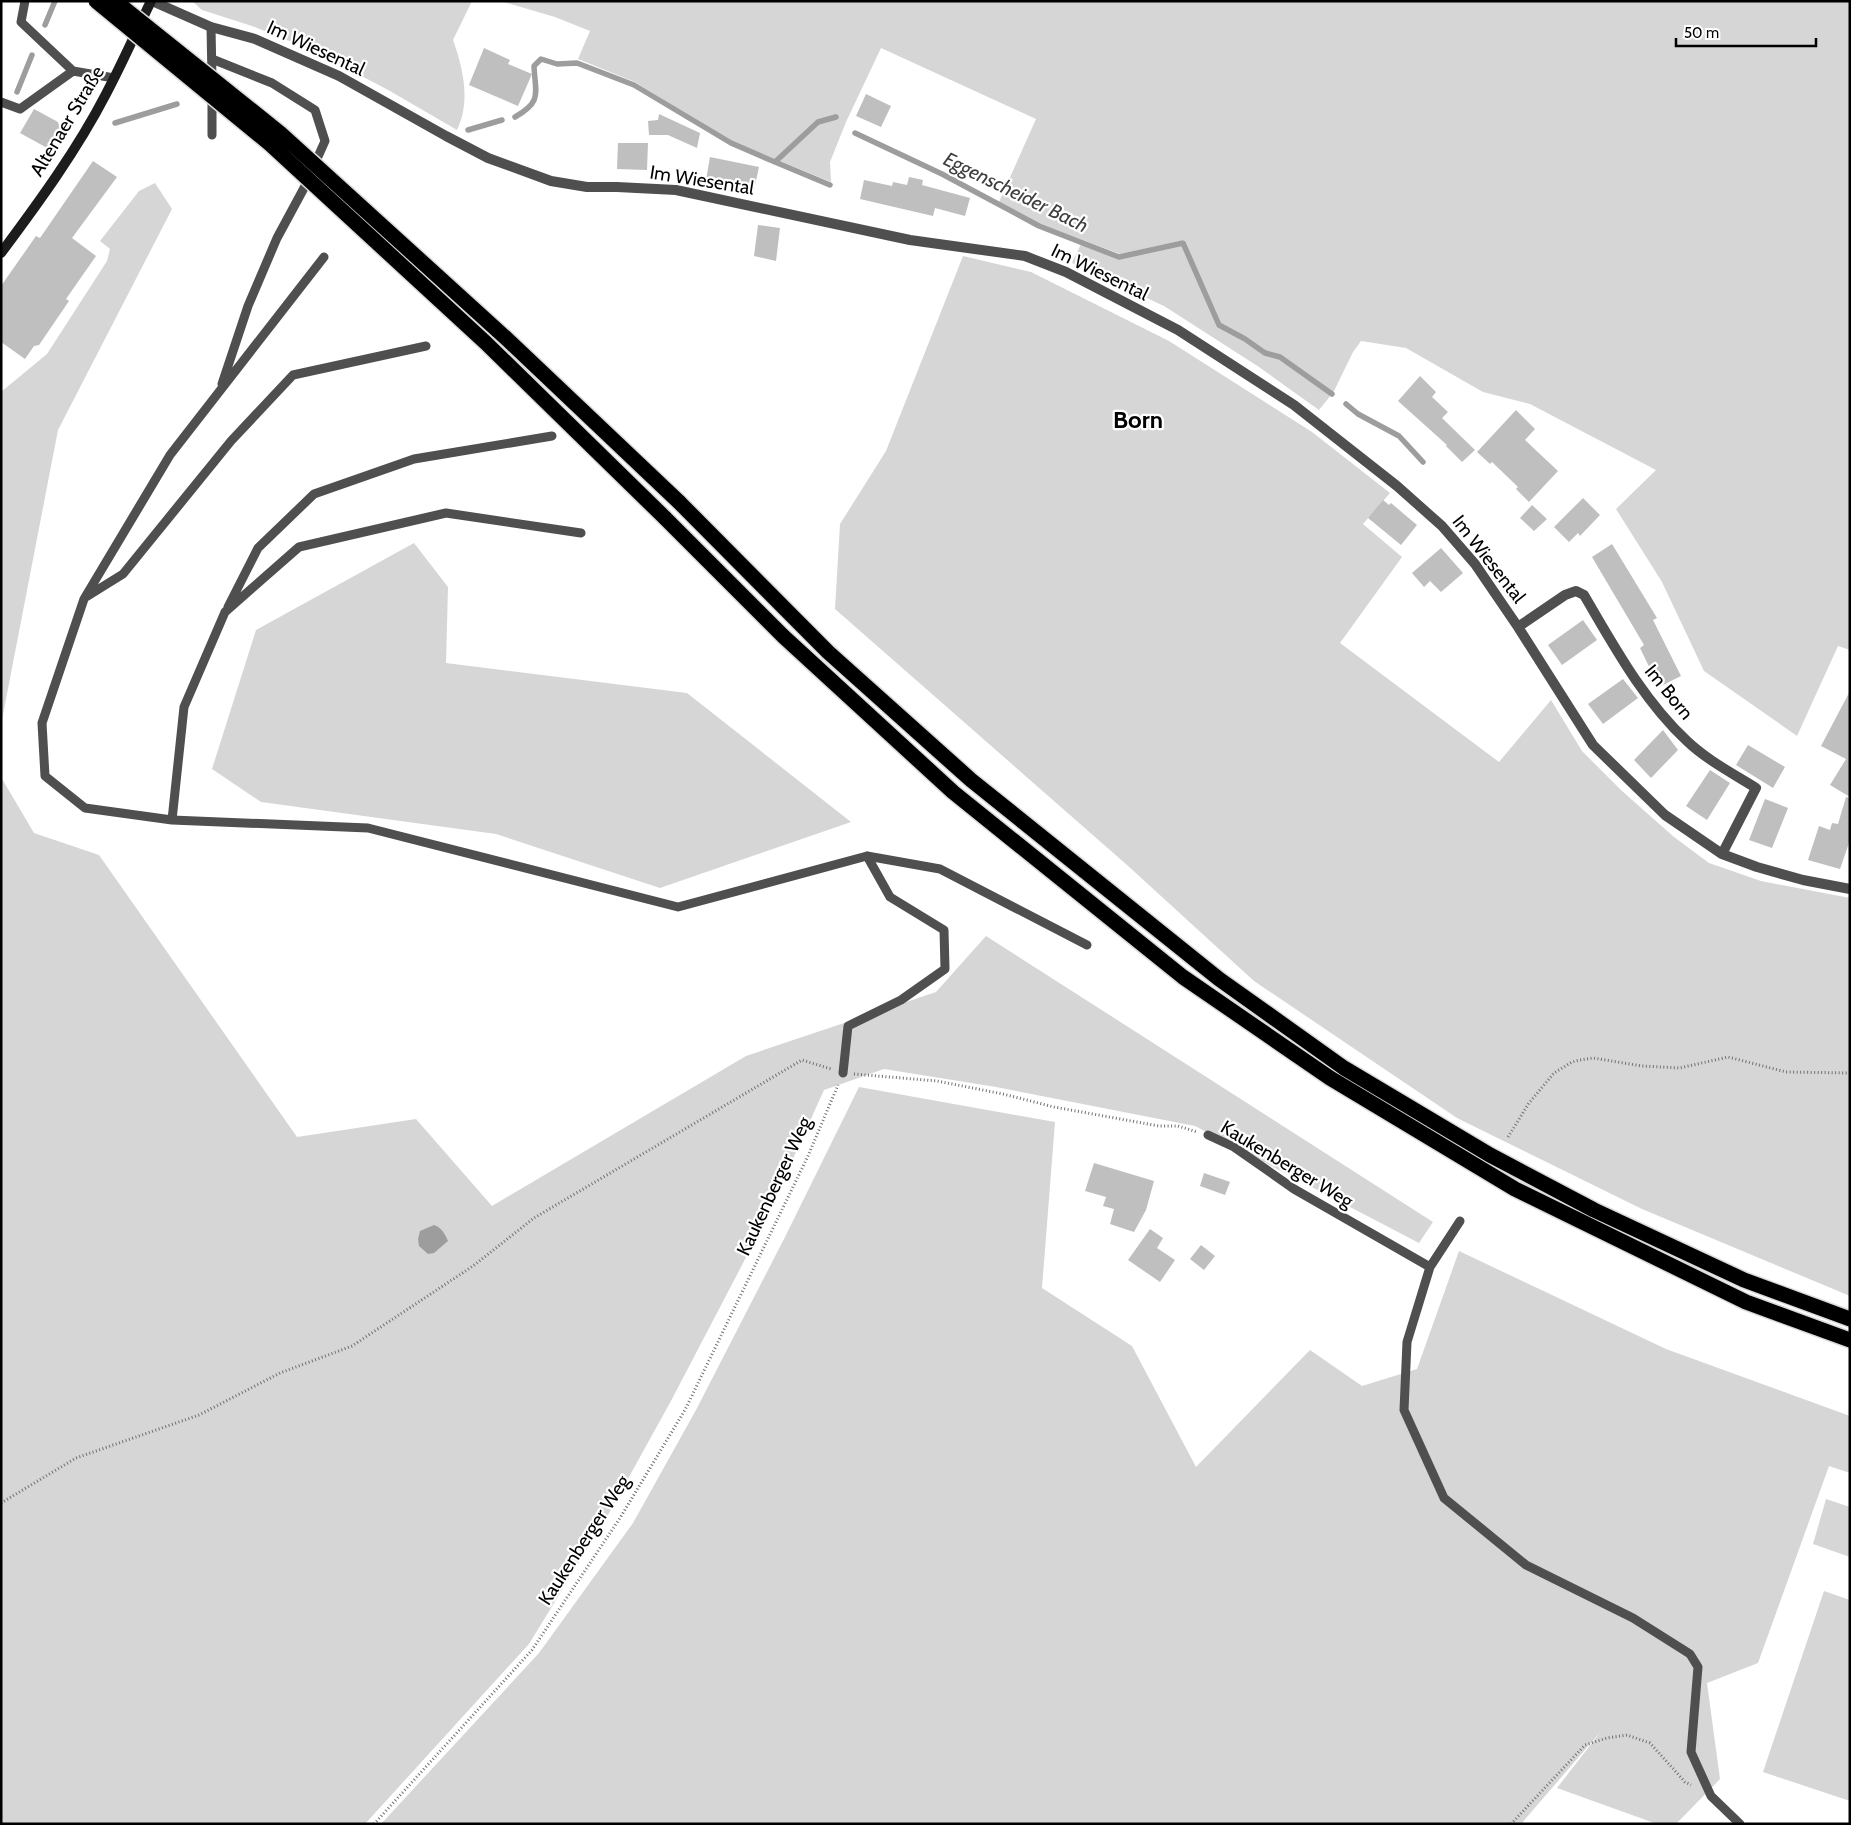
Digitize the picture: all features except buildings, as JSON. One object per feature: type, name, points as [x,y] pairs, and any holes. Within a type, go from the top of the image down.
[{"type":"highway","points":[[96,1],[270,144],[486,343],[783,636],[953,792],[1182,976],[1330,1078],[1515,1189],[1746,1302],[1850,1340]]},
{"type":"highway","points":[[115,1],[280,133],[508,340],[679,502],[828,652],[971,780],[1219,979],[1344,1068],[1490,1155],[1594,1210],[1744,1280],[1850,1319]]},
{"type":"main road","name":"Altenaer Straße","points":[[1,253],[82,138],[114,78],[151,1]]},
{"type":"street","name":"Im Wiesental","points":[[151,1],[211,27],[256,39],[339,76],[488,158],[551,181],[587,187],[676,190],[910,240],[1025,256],[1066,272],[1178,330],[1294,405],[1397,486],[1442,526],[1475,564],[1518,627],[1593,745],[1665,815],[1722,854],[1757,867],[1803,880],[1850,889]]},
{"type":"street","name":"Im Born","points":[[1518,627],[1565,594],[1576,590],[1584,595],[1632,674],[1651,702],[1671,725],[1688,742],[1715,763],[1756,788],[1722,854]]},
{"type":"lane","points":[[25,1],[20,22],[73,71],[114,78]]},
{"type":"lane","points":[[211,27],[212,135]]},
{"type":"lane","points":[[212,59],[272,83],[315,110],[325,141],[304,188],[277,238],[248,306],[220,390]]},
{"type":"lane","points":[[1,102],[20,108],[73,71]]},
{"type":"lane","points":[[324,256],[170,455],[84,599],[42,723],[45,776],[85,808],[172,820],[368,828],[678,907],[866,856],[940,869],[1086,945]]},
{"type":"lane","points":[[84,599],[123,574],[231,441],[293,374],[426,346]]},
{"type":"lane","points":[[172,820],[184,707],[225,612],[258,548],[314,494],[414,459],[552,436]]},
{"type":"lane","points":[[225,612],[299,547],[446,513],[582,533]]},
{"type":"lane","points":[[843,1073],[848,1026],[901,1000],[945,969],[944,930],[890,897],[866,856]]},
{"type":"lane","name":"Kaukenberger Weg","points":[[1208,1135],[1234,1147],[1294,1189],[1430,1267]]},
{"type":"lane","points":[[1460,1220],[1430,1267],[1407,1342],[1404,1410],[1444,1498],[1526,1565],[1633,1618],[1690,1654],[1698,1667],[1691,1752],[1711,1796],[1740,1824]]},
{"type":"path","points":[[1508,1137],[1529,1103],[1554,1073],[1572,1062],[1593,1058],[1642,1066],[1680,1068],[1712,1059],[1728,1057],[1786,1072],[1850,1073]]},
{"type":"path","points":[[1,1503],[76,1458],[199,1415],[280,1373],[352,1346],[473,1266],[534,1218],[802,1060],[843,1073]]},
{"type":"path","name":"Kaukenberger Weg","points":[[374,1824],[532,1650],[620,1518],[685,1410],[808,1156],[843,1073],[937,1081],[1003,1094],[1054,1107],[1159,1126],[1178,1126],[1208,1135]]},
{"type":"path","points":[[1511,1824],[1585,1745],[1607,1738],[1627,1735],[1650,1743],[1685,1782],[1711,1796]]},
{"type":"shaded area","points":[[192,1],[472,1],[453,40],[460,62],[465,96],[464,108],[457,130],[390,91],[314,51],[252,26],[202,10]]},
{"type":"shaded area","points":[[500,1],[1850,1],[1850,650],[1838,646],[1797,736],[1704,671],[1662,582],[1616,509],[1656,470],[1530,404],[1483,392],[1406,348],[1361,341],[1353,352],[1333,393],[1281,355],[1265,351],[1220,324],[1184,240],[1120,254],[1040,224],[999,202],[1036,119],[881,48],[846,122],[830,162],[831,182],[731,141],[635,82],[578,59],[590,31],[555,17]]},
{"type":"shaded area","points":[[155,183],[172,209],[58,430],[1,725],[1,392],[47,354],[107,261],[110,249],[100,241],[139,191]]},
{"type":"shaded area","points":[[1081,244],[1119,259],[1182,245],[1218,326],[1265,354],[1280,358],[1331,395],[1319,410],[1259,367],[1164,306],[1072,263]]},
{"type":"shaded area","points":[[963,256],[1031,272],[1169,341],[1312,432],[1390,493],[1363,524],[1402,557],[1340,643],[1499,762],[1551,700],[1582,751],[1622,791],[1674,837],[1709,863],[1761,881],[1850,898],[1850,1296],[1642,1209],[1457,1118],[1254,981],[1127,865],[835,609],[840,524],[886,451]]},
{"type":"shaded area","points":[[414,543],[448,587],[446,663],[687,693],[851,822],[660,888],[496,834],[261,802],[212,769],[256,630]]},
{"type":"shaded area","points":[[1,777],[34,833],[99,855],[297,1137],[416,1119],[492,1206],[746,1056],[936,992],[986,936],[1433,1222],[1419,1243],[1195,1126],[996,1087],[884,1069],[824,1090],[764,1223],[672,1399],[608,1515],[529,1644],[365,1824],[1,1824]]},
{"type":"shaded area","points":[[859,1087],[1055,1122],[1042,1288],[1132,1346],[1196,1467],[1310,1350],[1362,1386],[1417,1369],[1459,1251],[1666,1349],[1850,1416],[1850,1473],[1829,1466],[1758,1663],[1707,1683],[1720,1779],[1676,1824],[1657,1824],[1557,1788],[1602,1730],[1521,1824],[381,1824],[539,1653],[633,1523],[696,1410],[785,1237]]},
{"type":"shaded area","points":[[434,1225],[443,1232],[448,1241],[434,1253],[428,1254],[419,1246],[418,1239],[420,1231]]},
{"type":"shaded area","points":[[1826,1499],[1850,1507],[1850,1557],[1813,1544]]},
{"type":"shaded area","points":[[1824,1591],[1850,1600],[1850,1801],[1763,1772]]},
{"type":"waterway","points":[[45,25],[55,1]]},
{"type":"waterway","points":[[17,92],[32,55]]},
{"type":"waterway","name":"Eggenscheider Bach","points":[[515,117],[534,101],[536,90],[534,66],[541,59],[557,64],[577,63],[634,85],[731,143],[775,162],[818,122],[836,117]]},
{"type":"waterway","name":"Eggenscheider Bach","points":[[115,123],[177,104]]},
{"type":"waterway","name":"Eggenscheider Bach","points":[[468,130],[502,120]]},
{"type":"waterway","name":"Eggenscheider Bach","points":[[855,133],[942,174],[1039,226],[1119,257],[1183,243],[1219,325],[1245,339],[1265,353],[1280,357],[1332,394]]},
{"type":"waterway","points":[[775,162],[830,185]]},
{"type":"waterway","name":"Eggenscheider Bach","points":[[1346,404],[1358,414],[1399,436],[1423,462]]},
{"type":"district","name":"Born","points":[[1138,419]]}]
